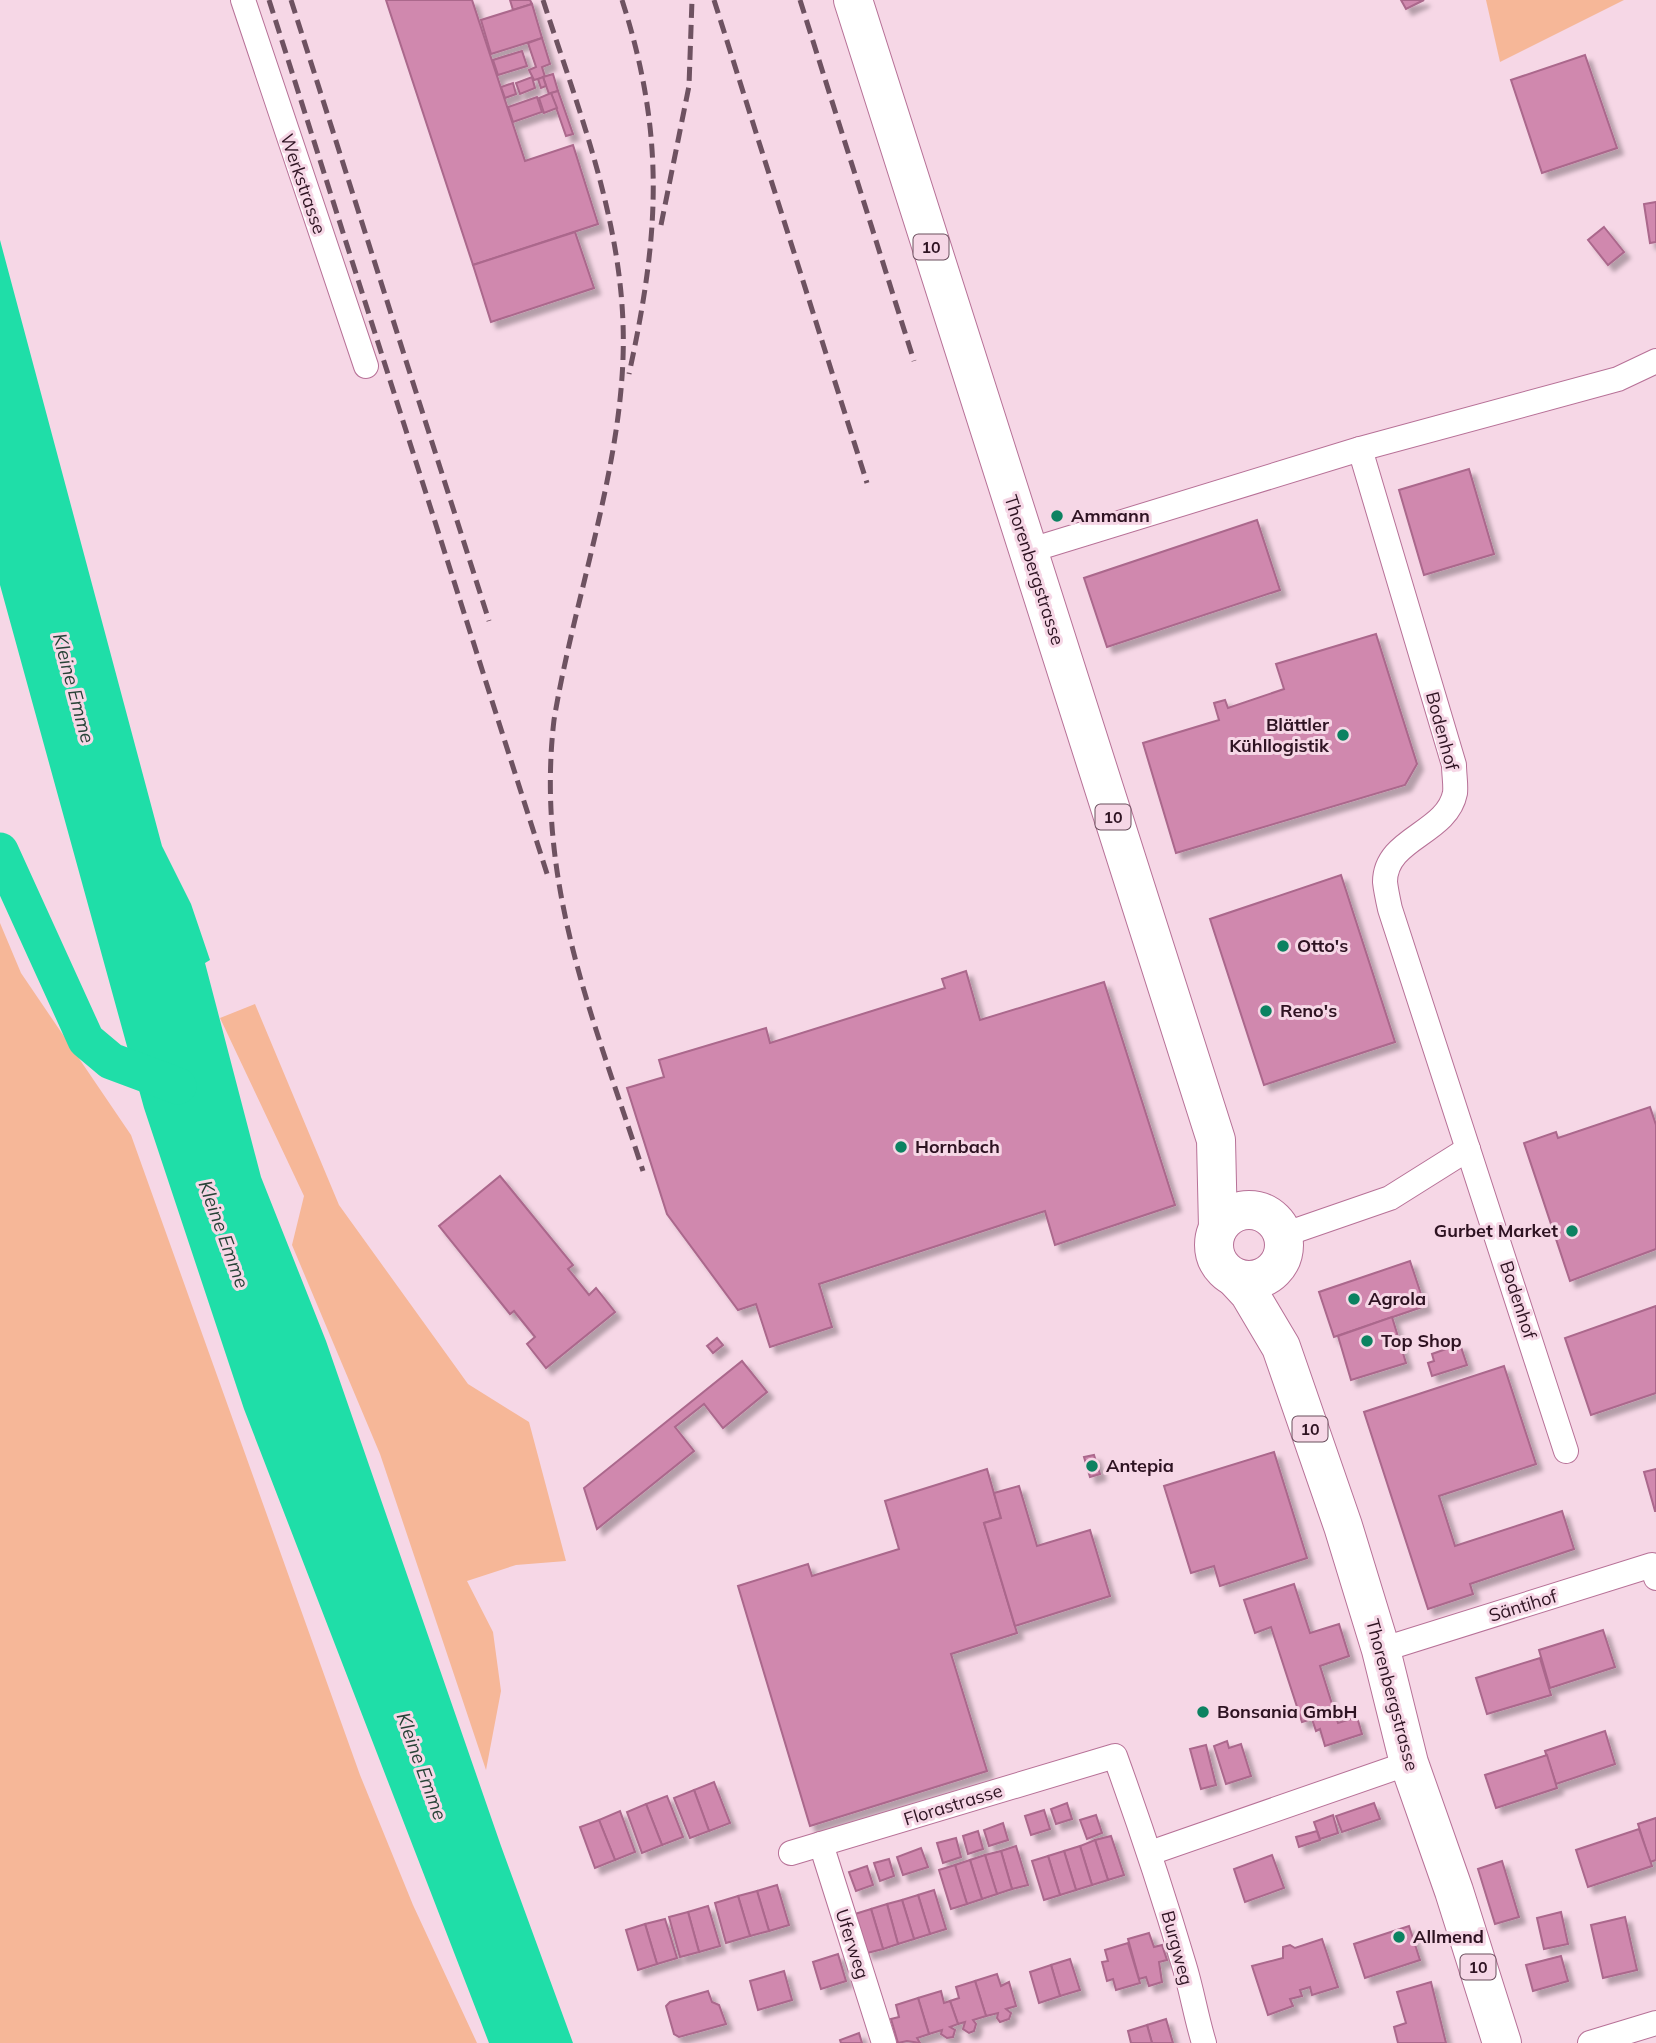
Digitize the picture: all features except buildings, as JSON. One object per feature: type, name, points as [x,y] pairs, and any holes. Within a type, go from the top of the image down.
[{"type":"main road","name":"Thorenbergstrasse","points":[[853,0],[1216,1140],[1275,1238],[1281,1347]]},
{"type":"main road","name":"Thorenbergstrasse","points":[[1216,1140],[1218,1227]]},
{"type":"main road","points":[[1218,1227],[1239,1211],[1275,1238],[1262,1278],[1251,1281],[1235,1278]]},
{"type":"main road","name":"10","points":[[1218,1227],[1214,1248],[1217,1260],[1235,1278]]},
{"type":"main road","name":"Thorenbergstrasse","points":[[1235,1278],[1249,1293],[1281,1347],[1343,1526],[1381,1650],[1409,1763],[1454,1891],[1502,2043]]},
{"type":"street","name":"Werkstrasse","points":[[243,0],[366,366]]},
{"type":"street","points":[[1028,551],[1360,449],[1618,379],[1656,361]]},
{"type":"street","name":"Bodenhof","points":[[1360,449],[1454,765],[1455,794],[1448,807],[1432,828],[1403,846],[1388,869],[1385,880],[1390,909],[1566,1451]]},
{"type":"street","points":[[1275,1238],[1390,1198],[1468,1149]]},
{"type":"street","name":"Säntihof","points":[[1381,1650],[1652,1565],[1656,1578]]},
{"type":"street","name":"Florastrasse","points":[[791,1853],[1115,1756],[1150,1853]]},
{"type":"street","points":[[1150,1853],[1409,1763]]},
{"type":"street","name":"Uferweg","points":[[821,1844],[884,2043]]},
{"type":"street","name":"Burgweg","points":[[1150,1853],[1185,1968],[1204,2043]]},
{"type":"street","points":[[1590,2043],[1656,2022]]},
{"type":"shaded area","points":[[1486,0],[1624,0],[1500,62]]},
{"type":"shaded area","points":[[0,923],[21,973],[131,1135],[360,1775],[413,1905],[477,2043],[0,2043]]},
{"type":"shaded area","points":[[255,1004],[339,1205],[468,1384],[529,1422],[566,1561],[516,1565],[467,1581],[493,1632],[501,1691],[486,1770],[380,1454],[292,1245],[304,1196],[220,1018]]},
{"type":"water","name":"Kleine Emme","points":[[0,240],[162,846],[191,904],[210,960],[205,963],[261,1177],[326,1341],[501,1846],[573,2043],[489,2043],[244,1409],[144,1108],[0,585]]},
{"type":"waterway","points":[[0,851],[86,1040],[111,1061],[178,1086]]},
{"type":"railway","points":[[269,0],[549,880]]},
{"type":"railway","points":[[291,0],[489,621]]},
{"type":"railway","points":[[543,0],[605,200],[614,240],[623,323],[622,372],[609,472],[554,720],[550,780],[553,838],[561,895],[573,950],[588,1005],[643,1171]]},
{"type":"railway","points":[[622,0],[646,97],[653,187],[647,277],[629,374]]},
{"type":"railway","points":[[661,225],[689,86],[692,0]]},
{"type":"railway","points":[[714,0],[867,483]]},
{"type":"railway","points":[[800,0],[914,361]]},
{"type":"place","name":"Ammann","points":[[1057,516]]},
{"type":"place","name":"Blättler Kühllogistik","points":[[1343,735]]},
{"type":"place","name":"Otto's","points":[[1283,946]]},
{"type":"place","name":"Reno's","points":[[1266,1011]]},
{"type":"place","name":"Hornbach","points":[[901,1147]]},
{"type":"place","name":"Gurbet Market","points":[[1572,1231]]},
{"type":"place","name":"Agrola","points":[[1354,1299]]},
{"type":"place","name":"Top Shop","points":[[1367,1341]]},
{"type":"place","name":"Antepia","points":[[1092,1466]]},
{"type":"place","name":"Bonsania GmbH","points":[[1203,1712]]},
{"type":"place","name":"Allmend","points":[[1399,1937]]}]
